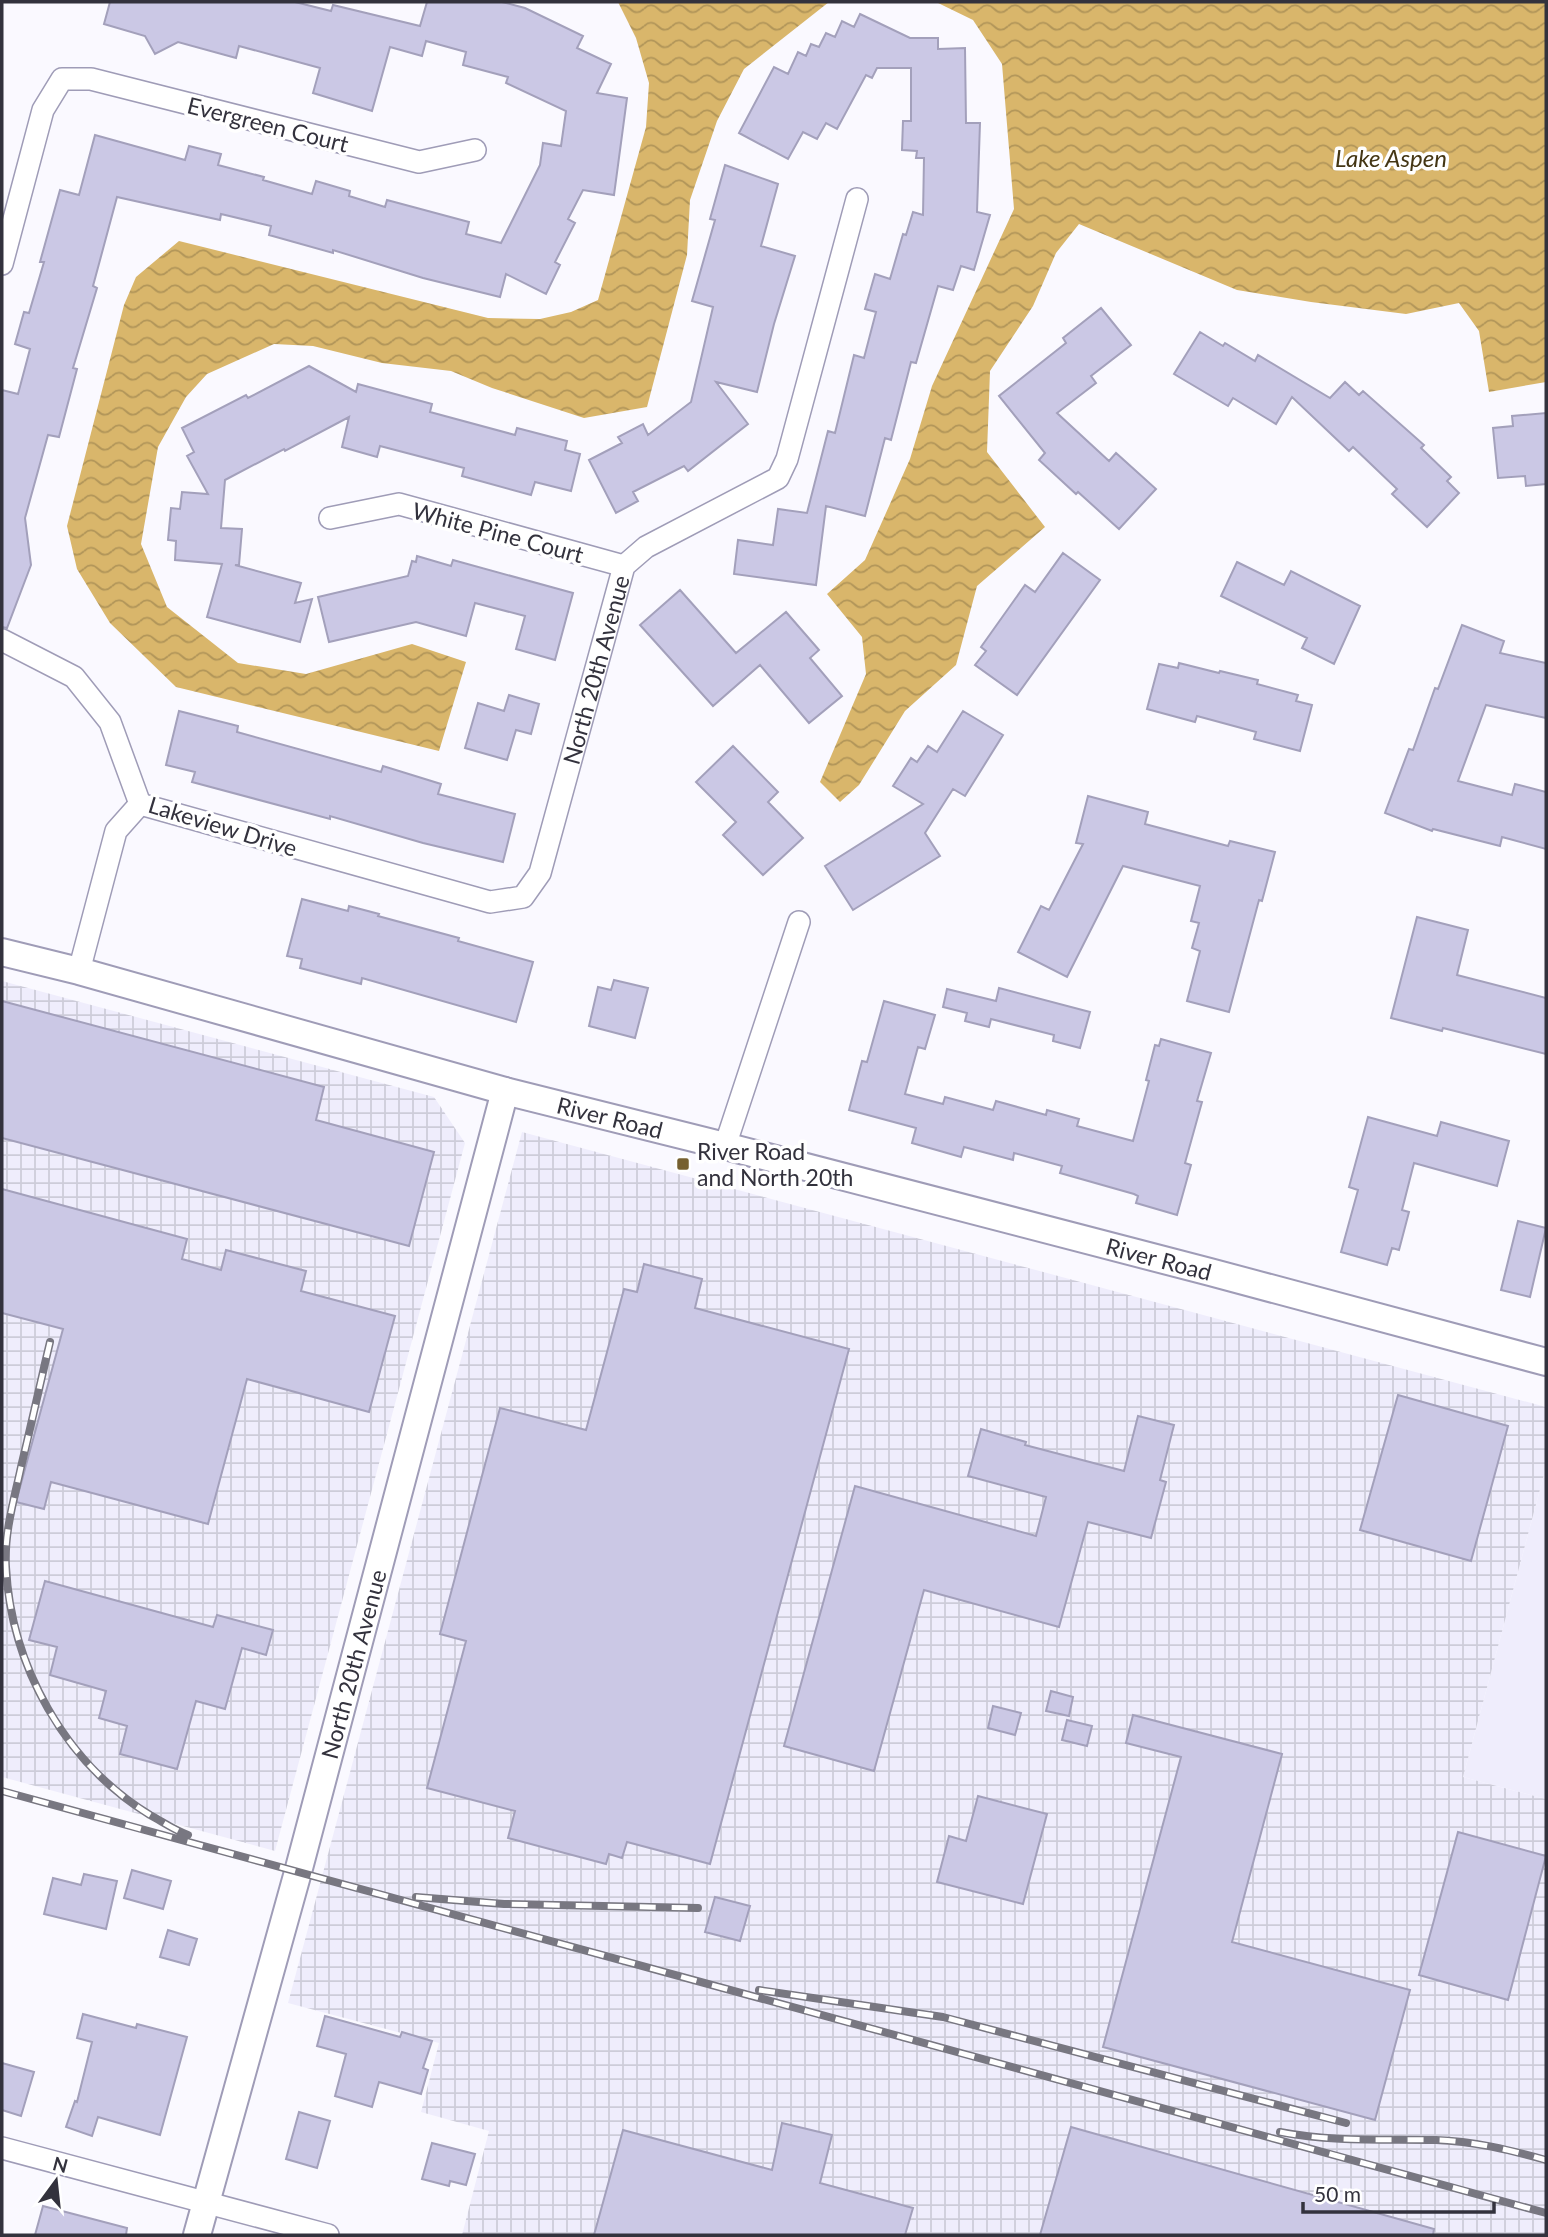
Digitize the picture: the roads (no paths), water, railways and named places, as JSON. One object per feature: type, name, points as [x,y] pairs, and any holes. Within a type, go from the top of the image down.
[{"type":"street","name":"Evergreen Court","points":[[2,264],[43,110],[62,79],[91,79],[419,162],[475,150]]},
{"type":"street","name":"North 20th Avenue","points":[[523,897],[540,873],[624,566],[646,547],[779,478],[787,458],[857,199]]},
{"type":"street","name":"White Pine Court","points":[[330,518],[399,504],[624,566]]},
{"type":"street","name":"Lakeview Drive","points":[[2,640],[74,677],[110,722],[140,804],[489,902],[523,897]]},
{"type":"street","points":[[79,971],[116,831],[140,804]]},
{"type":"street","points":[[725,1146],[799,922]]},
{"type":"street","name":"River Road","points":[[2,952],[79,971],[505,1091],[1210,1272],[1546,1362]]},
{"type":"street","name":"North 20th Avenue","points":[[197,2235],[298,1872],[505,1091]]},
{"type":"street","points":[[2,2148],[328,2235]]},
{"type":"water","points":[[618,2],[829,2],[744,69],[717,121],[690,200],[687,255],[647,407],[584,418],[492,388],[451,371],[382,363],[313,346],[274,344],[207,374],[186,397],[158,447],[141,544],[167,607],[238,663],[306,674],[412,644],[466,662],[439,751],[176,687],[110,623],[77,569],[67,526],[124,305],[136,277],[179,241],[488,318],[540,319],[571,312],[598,300],[646,127],[649,83],[636,38]]},
{"type":"water","name":"Lake Aspen","points":[[936,2],[1546,2],[1546,382],[1489,392],[1479,331],[1459,303],[1406,314],[1237,290],[1079,224],[1056,253],[1033,306],[990,371],[987,452],[1045,527],[977,586],[956,665],[905,711],[859,785],[840,802],[820,782],[866,674],[862,637],[827,594],[865,560],[910,459],[932,386],[1014,209],[1002,64],[973,20]]},
{"type":"railway","points":[[50,1342],[8,1529],[6,1567],[10,1604],[19,1640],[31,1675],[48,1709],[68,1740],[92,1768],[150,1815],[188,1835]]},
{"type":"railway","points":[[2,1791],[1546,2213]]},
{"type":"railway","points":[[416,1897],[504,1904],[698,1908]]},
{"type":"railway","points":[[759,1990],[943,2017],[1346,2123]]},
{"type":"railway","points":[[1280,2132],[1338,2139],[1464,2142],[1546,2160]]},
{"type":"place","name":"River Road and North 20th","points":[[683,1164]]}]
